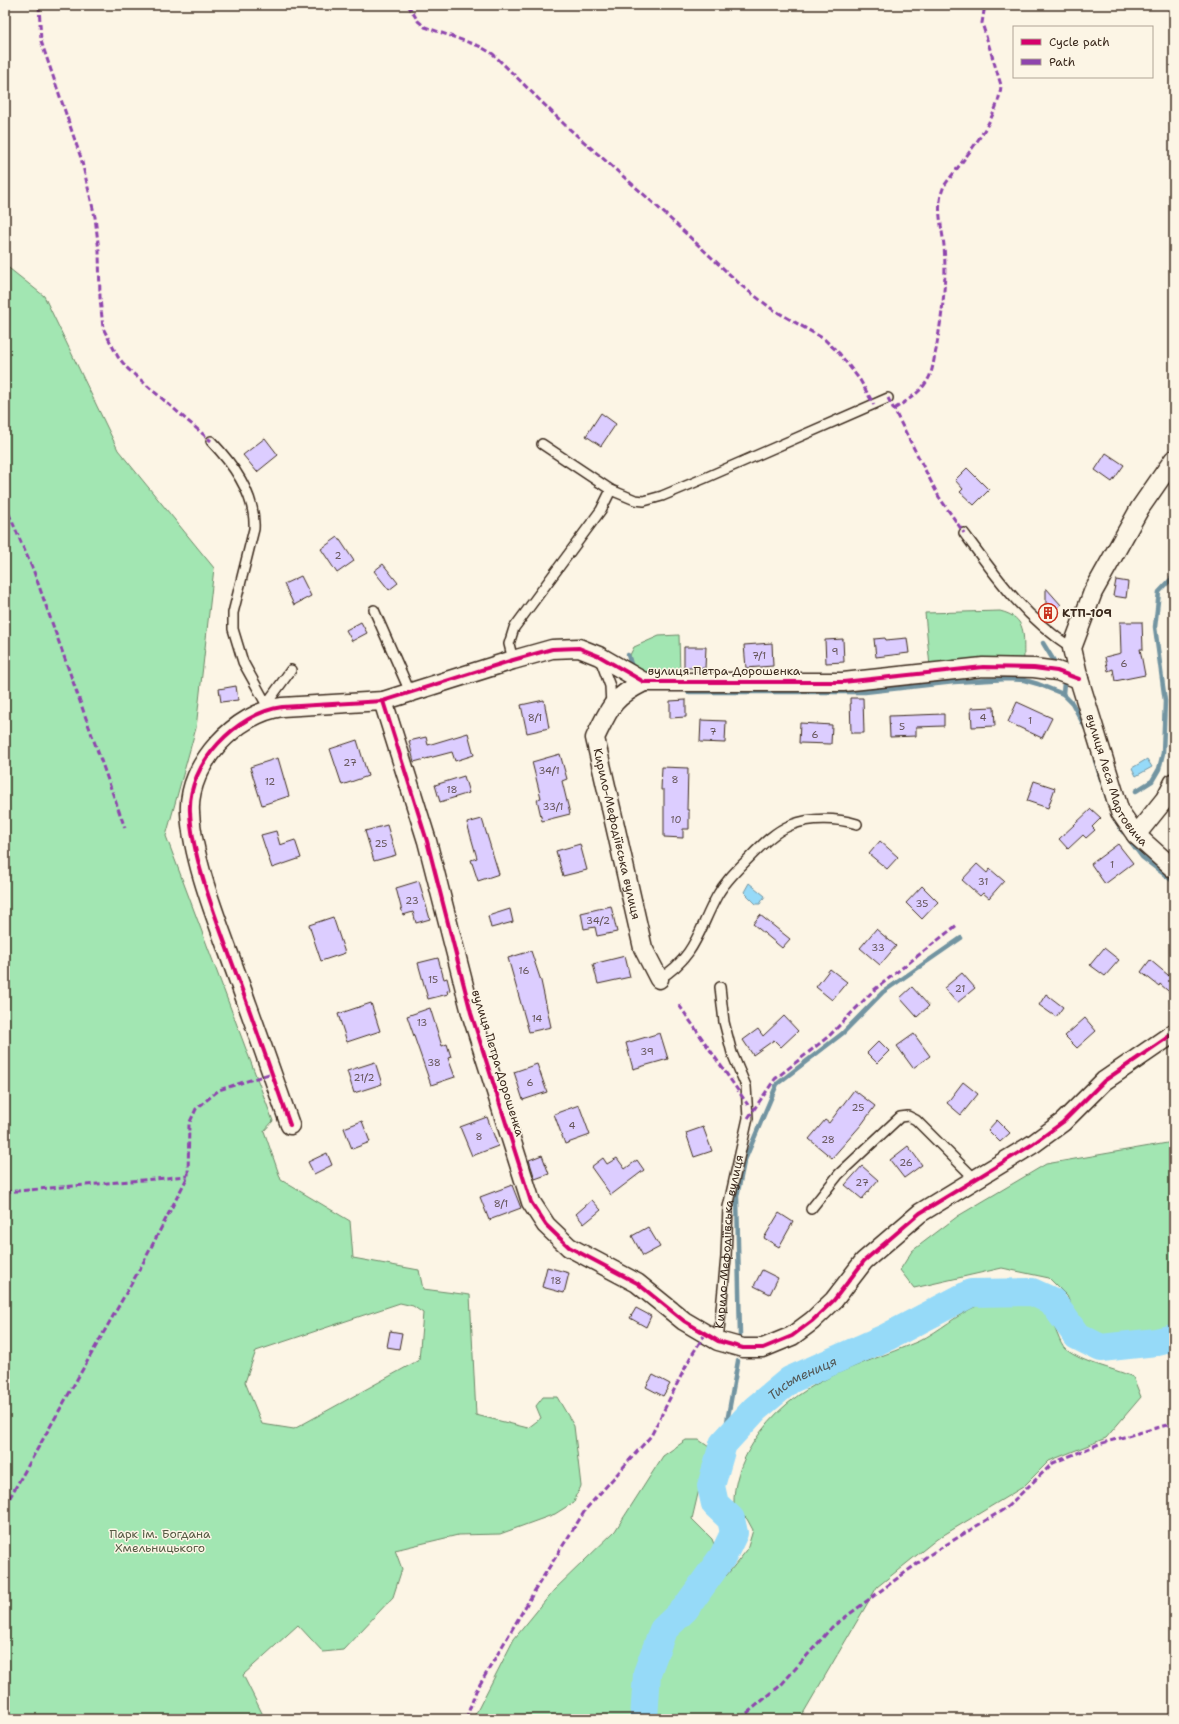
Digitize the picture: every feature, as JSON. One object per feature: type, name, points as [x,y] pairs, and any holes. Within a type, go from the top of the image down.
[{"type":"street","points":[[1072,648],[1093,592],[1140,508],[1174,459]]},
{"type":"street","name":"вулиця Петра Дорошенка","points":[[290,1125],[214,912],[196,848],[190,811],[192,794],[208,756],[236,726],[268,706],[383,701],[552,649],[579,648],[599,656],[644,682],[843,682],[983,667],[1034,668],[1057,671],[1079,678]]},
{"type":"street","name":"вулиця Леся Мартовича","points":[[1072,648],[1079,678],[1120,812],[1136,835],[1174,869]]},
{"type":"street","name":"Кирило-Мефодіївська вулиця","points":[[644,682],[627,691],[611,706],[595,738],[643,948],[659,979]]},
{"type":"street","name":"вулиця Петра Дорошенка","points":[[383,701],[427,841],[471,1013],[531,1202],[546,1224],[569,1248],[637,1283],[684,1322],[718,1341]]},
{"type":"street","points":[[1136,835],[1165,799],[1174,782]]},
{"type":"street","name":"Кирило-Мефодіївська вулиця","points":[[718,1341],[743,1348],[763,1348],[792,1336],[834,1300],[864,1261],[880,1245],[920,1213],[1033,1144],[1063,1122],[1104,1081],[1174,1033]]},
{"type":"lane","points":[[542,444],[611,490],[635,500],[644,501],[662,496],[888,398]]},
{"type":"lane","points":[[211,441],[230,462],[240,479],[254,521],[254,529],[233,613],[233,629],[243,662],[268,706],[291,670]]},
{"type":"lane","points":[[513,660],[509,644],[514,628],[601,510],[611,490]]},
{"type":"lane","points":[[964,533],[998,580],[1036,622],[1072,648]]},
{"type":"lane","points":[[374,610],[410,692]]},
{"type":"lane","points":[[599,656],[610,686],[611,706]]},
{"type":"lane","points":[[659,979],[674,970],[683,960],[692,948],[717,895],[726,883],[765,842],[791,825],[819,820],[840,819],[857,824]]},
{"type":"lane","name":"Кирило-Мефодіївська вулиця","points":[[718,1341],[726,1257],[728,1207],[748,1118],[746,1086],[732,1053],[724,1022],[720,987]]},
{"type":"lane","points":[[811,1210],[839,1174],[900,1117],[908,1116],[916,1120],[975,1179]]},
{"type":"green space","name":"Парк ім. Богдана Хмельницького","points":[[5,265],[44,296],[118,450],[214,568],[196,728],[166,836],[273,1121],[264,1131],[281,1180],[350,1221],[353,1258],[419,1270],[423,1289],[470,1295],[476,1415],[528,1428],[541,1418],[536,1406],[543,1397],[557,1397],[574,1426],[581,1486],[574,1502],[555,1514],[500,1534],[458,1535],[395,1550],[402,1569],[393,1597],[343,1650],[323,1652],[298,1625],[243,1675],[265,1719],[5,1719]],"holes":[[[400,1303],[413,1306],[423,1313],[419,1360],[294,1429],[262,1424],[245,1382],[256,1351]]]},
{"type":"green space","points":[[1000,611],[1009,614],[1020,623],[1023,635],[1024,659],[930,667],[925,613]]},
{"type":"green space","points":[[679,635],[680,676],[650,674],[632,664],[630,655],[634,647],[659,636]]},
{"type":"green space","points":[[1173,1142],[1174,1325],[1149,1331],[1098,1337],[1080,1326],[1067,1296],[1049,1278],[1002,1268],[914,1288],[900,1270],[912,1251],[958,1216],[1046,1164]]},
{"type":"green space","points":[[992,1302],[1036,1302],[1041,1304],[1046,1308],[1060,1342],[1065,1349],[1089,1362],[1133,1377],[1141,1397],[1106,1438],[1049,1461],[1023,1487],[937,1539],[877,1587],[801,1717],[798,1719],[473,1719],[514,1639],[554,1590],[615,1531],[663,1456],[686,1440],[699,1440],[709,1447],[692,1519],[712,1539],[726,1576],[747,1550],[753,1530],[747,1519],[734,1506],[736,1481],[753,1443],[769,1421],[787,1404],[806,1390],[827,1378],[919,1341],[963,1313],[979,1305]]},
{"type":"water","points":[[1147,759],[1152,767],[1136,776],[1132,768]]},
{"type":"water","points":[[749,883],[765,896],[760,904],[756,904],[744,892]]},
{"type":"building","points":[[601,413],[616,424],[601,446],[586,436]]},
{"type":"building","points":[[265,438],[278,455],[257,472],[243,455]]},
{"type":"building","points":[[1106,453],[1124,465],[1112,482],[1095,470]]},
{"type":"building","points":[[967,468],[989,490],[974,505],[960,492],[963,489],[955,480]]},
{"type":"building","points":[[338,537],[354,561],[337,573],[321,549]]},
{"type":"building","points":[[383,564],[398,583],[389,590],[374,571]]},
{"type":"building","points":[[301,576],[311,596],[294,605],[284,584]]},
{"type":"building","points":[[1116,580],[1128,582],[1126,598],[1113,596]]},
{"type":"building","points":[[1046,588],[1061,605],[1046,618]]},
{"type":"building","points":[[361,622],[367,633],[352,641],[346,630]]},
{"type":"building","points":[[1120,622],[1142,622],[1143,649],[1140,649],[1145,675],[1115,681],[1113,669],[1108,671],[1105,657],[1121,653]]},
{"type":"building","points":[[885,638],[886,640],[907,638],[909,653],[876,657],[874,639]]},
{"type":"building","points":[[843,639],[844,662],[826,663],[825,640]]},
{"type":"building","points":[[772,643],[773,666],[746,668],[744,645]]},
{"type":"building","points":[[684,647],[706,647],[705,668],[684,668]]},
{"type":"building","points":[[236,686],[238,700],[221,702],[219,689]]},
{"type":"building","points":[[850,698],[863,698],[864,733],[851,733]]},
{"type":"building","points":[[544,700],[549,728],[527,733],[521,705]]},
{"type":"building","points":[[686,700],[686,717],[670,718],[670,701]]},
{"type":"building","points":[[1017,702],[1052,718],[1042,738],[1008,722]]},
{"type":"building","points":[[994,707],[995,726],[972,727],[971,708]]},
{"type":"building","points":[[944,714],[944,726],[916,727],[916,736],[890,737],[889,716]]},
{"type":"building","points":[[701,720],[726,721],[725,743],[700,742]]},
{"type":"building","points":[[800,723],[832,725],[831,744],[799,743]]},
{"type":"building","points":[[468,733],[474,755],[455,761],[452,752],[414,762],[409,741],[426,737],[428,745]]},
{"type":"building","points":[[357,740],[368,776],[342,785],[330,749]]},
{"type":"building","points":[[560,754],[567,779],[562,781],[570,814],[542,821],[537,799],[541,798],[532,762]]},
{"type":"building","points":[[278,758],[289,796],[262,805],[250,767]]},
{"type":"building","points":[[662,767],[688,768],[687,810],[689,810],[689,829],[683,829],[683,838],[664,837],[664,790],[661,790]]},
{"type":"building","points":[[464,776],[469,793],[440,802],[435,785]]},
{"type":"building","points":[[1034,781],[1055,788],[1048,808],[1027,801]]},
{"type":"building","points":[[1091,809],[1101,818],[1092,827],[1095,830],[1086,838],[1083,835],[1068,849],[1059,839]]},
{"type":"building","points":[[482,819],[499,874],[478,881],[471,860],[477,858],[467,823]]},
{"type":"building","points":[[387,825],[396,855],[374,861],[365,831]]},
{"type":"building","points":[[276,831],[280,845],[295,840],[301,858],[272,868],[261,835]]},
{"type":"building","points":[[880,841],[898,857],[887,869],[869,854]]},
{"type":"building","points":[[580,844],[587,870],[563,876],[556,851]]},
{"type":"building","points":[[1118,844],[1133,863],[1105,884],[1091,864]]},
{"type":"building","points":[[977,864],[987,873],[990,869],[1004,881],[989,898],[983,893],[980,896],[962,880]]},
{"type":"building","points":[[419,881],[430,919],[416,923],[413,912],[403,915],[396,888]]},
{"type":"building","points":[[922,886],[938,902],[922,919],[906,903]]},
{"type":"building","points":[[611,906],[617,932],[597,936],[595,927],[584,929],[581,913]]},
{"type":"building","points":[[510,909],[513,922],[491,928],[488,916]]},
{"type":"building","points":[[760,915],[790,939],[782,948],[753,924]]},
{"type":"building","points":[[333,917],[345,953],[321,961],[309,925]]},
{"type":"building","points":[[876,929],[896,946],[880,965],[860,948]]},
{"type":"building","points":[[1104,948],[1119,960],[1105,976],[1090,965]]},
{"type":"building","points":[[531,951],[541,981],[551,1027],[529,1032],[508,958]]},
{"type":"building","points":[[625,956],[630,977],[598,984],[593,964]]},
{"type":"building","points":[[438,958],[444,979],[447,978],[450,990],[447,991],[448,994],[428,999],[418,963]]},
{"type":"building","points":[[1150,960],[1174,980],[1174,996],[1160,984],[1159,986],[1141,972]]},
{"type":"building","points":[[830,969],[847,982],[832,1000],[816,987]]},
{"type":"building","points":[[962,973],[975,988],[957,1003],[944,988]]},
{"type":"building","points":[[912,987],[929,1006],[917,1017],[900,998]]},
{"type":"building","points":[[1046,994],[1063,1007],[1056,1017],[1039,1005]]},
{"type":"building","points":[[371,1003],[380,1031],[347,1042],[338,1014]]},
{"type":"building","points":[[430,1008],[442,1046],[447,1044],[451,1057],[448,1058],[455,1077],[431,1085],[407,1016]]},
{"type":"building","points":[[784,1016],[798,1031],[781,1047],[774,1040],[753,1055],[743,1040],[758,1029],[763,1036]]},
{"type":"building","points":[[1085,1018],[1096,1031],[1077,1048],[1065,1036]]},
{"type":"building","points":[[660,1033],[668,1059],[633,1069],[626,1043]]},
{"type":"building","points":[[914,1034],[930,1056],[913,1068],[897,1046]]},
{"type":"building","points":[[879,1041],[889,1051],[877,1063],[867,1053]]},
{"type":"building","points":[[375,1062],[382,1084],[354,1093],[347,1071]]},
{"type":"building","points":[[537,1064],[547,1092],[523,1100],[514,1072]]},
{"type":"building","points":[[963,1082],[978,1094],[961,1115],[947,1103]]},
{"type":"building","points":[[854,1090],[875,1106],[862,1124],[832,1158],[809,1139],[825,1120],[829,1123]]},
{"type":"building","points":[[579,1105],[590,1135],[565,1144],[554,1114]]},
{"type":"building","points":[[487,1117],[498,1146],[472,1156],[460,1127]]},
{"type":"building","points":[[997,1120],[1010,1133],[1000,1142],[988,1130]]},
{"type":"building","points":[[362,1121],[370,1142],[352,1149],[344,1128]]},
{"type":"building","points":[[703,1127],[712,1151],[694,1157],[686,1133]]},
{"type":"building","points":[[908,1146],[922,1165],[904,1178],[890,1160]]},
{"type":"building","points":[[327,1153],[332,1165],[314,1174],[308,1162]]},
{"type":"building","points":[[542,1155],[549,1174],[535,1179],[529,1160]]},
{"type":"building","points":[[603,1158],[607,1164],[617,1158],[625,1169],[637,1160],[644,1170],[611,1195],[591,1167]]},
{"type":"building","points":[[862,1166],[878,1180],[862,1199],[845,1185]]},
{"type":"building","points":[[512,1185],[521,1208],[489,1220],[480,1197]]},
{"type":"building","points":[[592,1200],[601,1210],[584,1224],[576,1214]]},
{"type":"building","points":[[779,1213],[793,1222],[779,1247],[764,1238]]},
{"type":"building","points":[[648,1227],[660,1247],[643,1256],[632,1236]]},
{"type":"building","points":[[547,1267],[569,1273],[564,1293],[542,1287]]},
{"type":"building","points":[[762,1270],[778,1278],[770,1294],[754,1286]]},
{"type":"building","points":[[636,1308],[651,1316],[646,1327],[630,1318]]},
{"type":"building","points":[[390,1331],[402,1333],[399,1349],[387,1347]]},
{"type":"building","points":[[653,1375],[670,1384],[663,1396],[646,1387]]},
{"type":"waterway","points":[[1136,791],[1152,781],[1159,769],[1163,753],[1165,701],[1155,627],[1159,592],[1174,576]]},
{"type":"waterway","points":[[1043,643],[1054,661]]},
{"type":"waterway","points":[[628,655],[634,668]]},
{"type":"waterway","points":[[688,692],[865,692],[954,682],[1008,679],[1024,680],[1063,694]]},
{"type":"waterway","points":[[1064,682],[1063,694],[1072,703],[1086,729]]},
{"type":"waterway","points":[[1095,760],[1109,804]]},
{"type":"waterway","points":[[1114,817],[1123,832]]},
{"type":"waterway","points":[[1128,838],[1142,857],[1174,882]]},
{"type":"waterway","points":[[740,1336],[737,1196],[744,1162],[777,1084],[843,1033],[883,992],[961,938]]},
{"type":"waterway","name":"Тисьмениця","points":[[644,1719],[647,1673],[663,1630],[685,1609],[723,1556],[734,1533],[731,1519],[715,1504],[711,1486],[723,1444],[755,1409],[790,1380],[887,1337],[971,1293],[1032,1292],[1052,1301],[1077,1336],[1101,1348],[1156,1342],[1174,1338]]},
{"type":"waterway","points":[[723,1444],[738,1361]]},
{"type":"marked path","points":[[39,5],[41,41],[81,158],[95,217],[99,251],[100,298],[103,328],[118,357],[128,369],[211,441]]},
{"type":"marked path","points":[[408,5],[418,21],[425,27],[479,46],[493,54],[566,126],[649,199],[742,286],[772,309],[824,339],[839,353],[860,380],[874,405]]},
{"type":"marked path","points":[[894,409],[911,398],[928,380],[936,350],[943,298],[945,259],[940,209],[941,194],[944,186],[987,125],[999,98],[1001,85],[982,23],[985,5]]},
{"type":"marked path","points":[[888,398],[939,497],[964,533]]},
{"type":"marked path","points":[[5,505],[34,572],[125,828]]},
{"type":"marked path","points":[[748,1118],[775,1079],[829,1036],[874,990],[957,925]]},
{"type":"marked path","points":[[679,1005],[748,1105]]},
{"type":"marked path","points":[[5,1506],[142,1265],[188,1176],[189,1124],[196,1109],[219,1090],[272,1073]]},
{"type":"marked path","points":[[5,1192],[188,1176]]},
{"type":"marked path","points":[[466,1719],[476,1691],[538,1585],[586,1509],[651,1436],[690,1358],[705,1334]]},
{"type":"marked path","points":[[740,1719],[781,1685],[832,1627],[926,1557],[1006,1508],[1053,1463],[1099,1444],[1174,1423]]},
{"type":"cycle path","points":[[290,1125],[211,903],[199,865],[190,812],[191,794],[197,776],[206,759],[232,730],[248,719],[265,711],[282,707],[383,701],[552,649],[579,648],[599,656],[644,682],[843,682],[983,667],[1034,668],[1057,671],[1079,679]]},
{"type":"cycle path","points":[[383,701],[427,841],[471,1013],[531,1202],[546,1225],[569,1247],[637,1283],[684,1321],[718,1341],[743,1348],[763,1348],[792,1336],[812,1321],[834,1300],[864,1261],[920,1213],[1033,1144],[1063,1122],[1104,1081],[1174,1033]]},
{"type":"place","name":"КТП-109","points":[[1048,613]]}]
